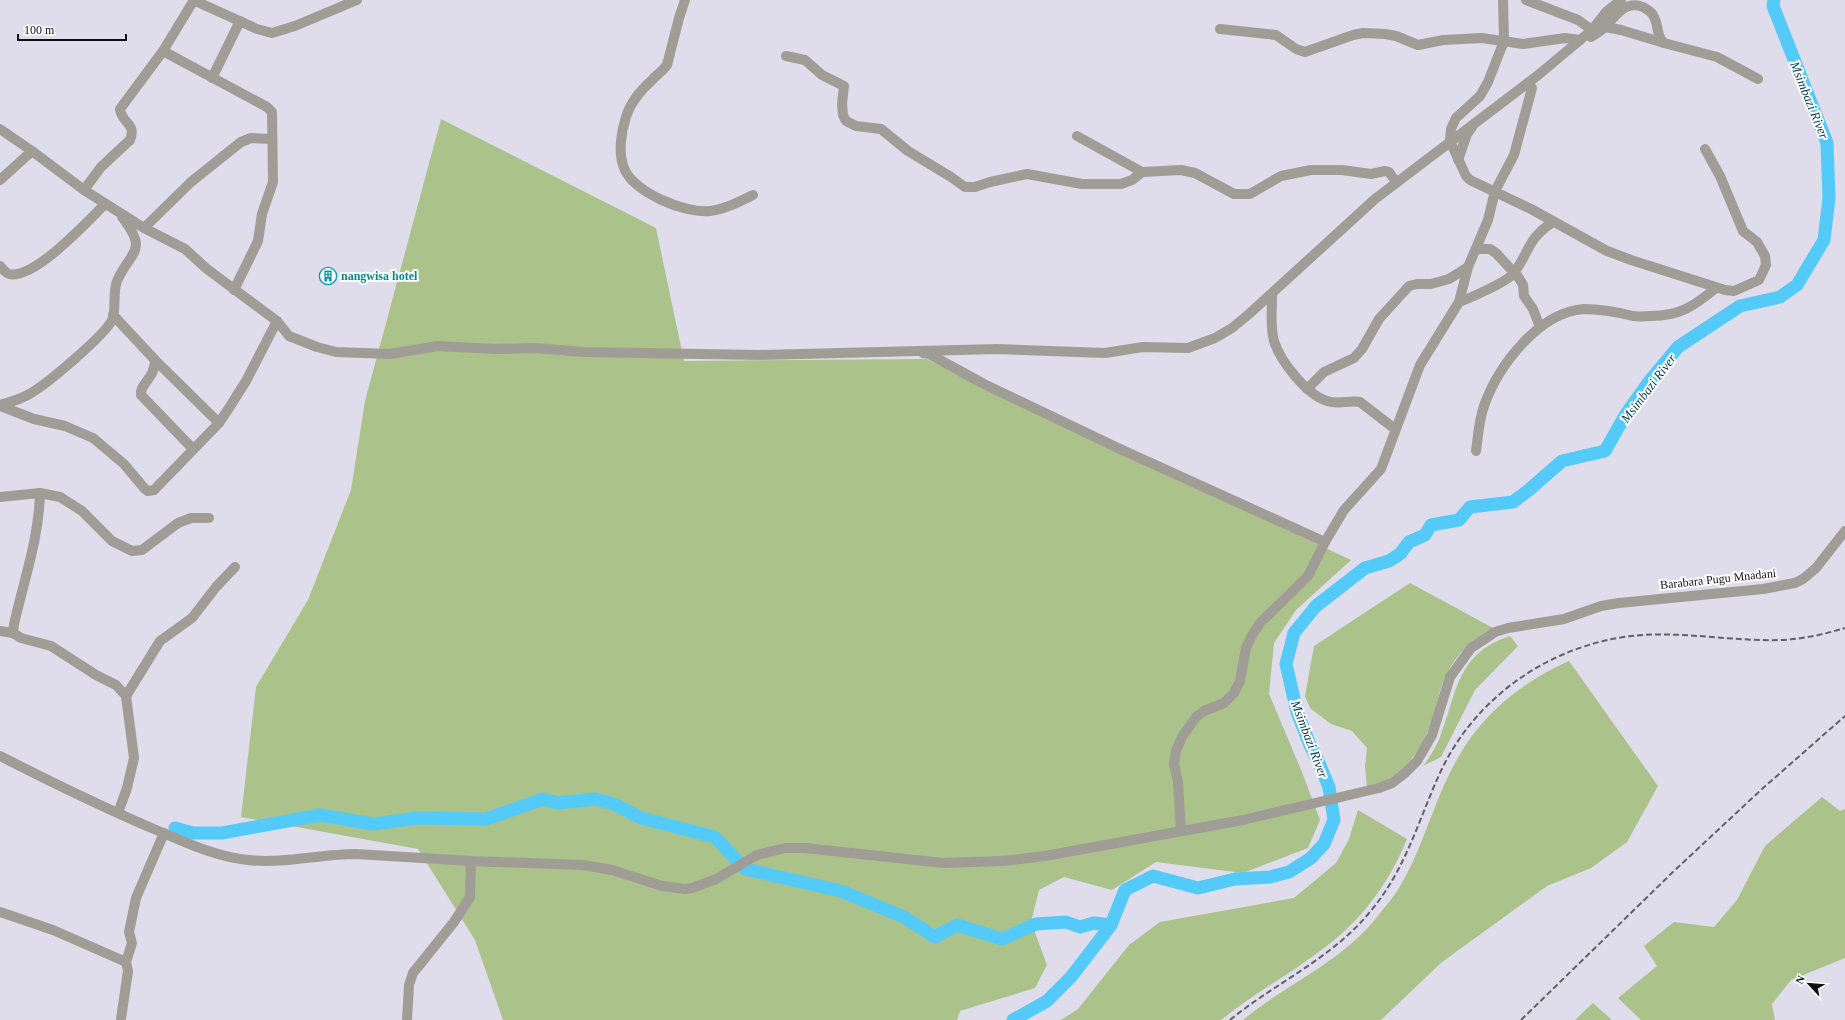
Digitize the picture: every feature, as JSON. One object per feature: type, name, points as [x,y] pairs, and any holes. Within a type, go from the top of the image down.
[{"type":"street","points":[[84,190],[101,167],[130,140],[133,134],[132,130],[130,124],[122,117],[120,109],[163,51],[194,0],[240,22],[272,33],[295,26],[356,0]]},
{"type":"street","points":[[686,0],[679,18],[667,65],[644,88],[628,112],[623,129],[623,166],[632,180],[653,195],[670,203],[686,208],[708,211],[724,208],[752,195]]},
{"type":"street","points":[[1503,0],[1504,41],[1484,90],[1456,118],[1451,129],[1450,141],[1466,176],[1470,180],[1495,191],[1607,252],[1684,276],[1716,288],[1734,290],[1753,284],[1759,280],[1766,265],[1764,256],[1757,242],[1743,231],[1720,176],[1705,149]]},
{"type":"street","points":[[1526,0],[1578,20],[1592,30]]},
{"type":"street","points":[[0,129],[105,204],[144,228],[185,249],[207,269],[277,321],[289,336],[303,343],[336,352],[356,354],[390,354],[438,346],[475,348],[535,348],[583,352],[742,355],[997,349],[1105,353],[1143,347],[1188,348],[1206,343],[1232,328],[1272,295],[1375,199],[1537,76],[1592,30],[1606,12],[1620,0]]},
{"type":"street","points":[[1458,160],[1471,127],[1532,88],[1581,45],[1605,27],[1625,6],[1631,3],[1640,5],[1649,10],[1654,16],[1659,36],[1664,43]]},
{"type":"street","points":[[212,78],[240,22]]},
{"type":"street","points":[[1605,27],[1717,56],[1758,79]]},
{"type":"street","points":[[1220,29],[1276,34],[1296,50],[1305,52],[1353,35],[1363,33],[1396,36],[1418,45],[1443,40],[1482,38],[1522,44],[1565,38],[1580,40]]},
{"type":"street","points":[[163,51],[270,109],[272,115],[273,182],[262,214],[258,241],[234,290]]},
{"type":"street","points":[[786,56],[805,60],[822,75],[844,86],[842,100],[843,115],[846,121],[851,125],[880,129],[908,151],[965,187],[975,187],[990,182],[1027,174],[1082,184],[1121,184],[1132,180],[1142,172]]},
{"type":"street","points":[[1181,831],[1178,782],[1174,764],[1176,751],[1182,737],[1196,718],[1204,711],[1224,703],[1234,693],[1240,681],[1246,648],[1260,623],[1308,576],[1325,542],[1344,510],[1381,469],[1420,366],[1459,302],[1468,267],[1477,249],[1488,220],[1495,191],[1514,155],[1532,88]]},
{"type":"street","points":[[1077,136],[1142,172],[1182,170],[1195,173],[1234,194],[1240,195],[1250,194],[1281,176],[1311,170],[1342,170],[1371,174],[1385,171],[1389,172],[1396,182]]},
{"type":"street","points":[[144,228],[191,182],[241,142],[251,138],[272,139]]},
{"type":"street","points":[[0,180],[32,151]]},
{"type":"street","points":[[0,266],[6,272],[11,274],[30,269],[43,262],[105,204]]},
{"type":"street","points":[[0,406],[24,397],[40,387],[109,326],[114,315],[115,288],[122,273],[136,251],[137,246],[130,228],[119,213]]},
{"type":"street","points":[[1459,302],[1507,279],[1514,272],[1534,238],[1542,228],[1553,222]]},
{"type":"street","points":[[1477,249],[1490,249],[1496,253],[1514,272],[1521,282],[1524,296],[1533,309],[1540,327]]},
{"type":"street","points":[[1307,389],[1324,372],[1354,358],[1362,348],[1379,319],[1409,286],[1417,284],[1431,284],[1449,279],[1468,267]]},
{"type":"street","points":[[1476,451],[1484,406],[1490,392],[1511,359],[1534,331],[1568,312],[1586,309],[1638,316],[1677,314],[1692,307],[1716,288]]},
{"type":"street","points":[[1272,295],[1274,339],[1277,350],[1307,389],[1319,399],[1334,403],[1341,404],[1353,401],[1360,402],[1395,429]]},
{"type":"street","points":[[114,315],[155,360],[219,423]]},
{"type":"street","points":[[0,406],[34,419],[66,426],[94,438],[124,464],[148,491],[154,490],[160,486],[193,448],[219,423],[246,381],[277,321]]},
{"type":"street","points":[[920,352],[929,354],[984,384],[1190,481],[1325,542]]},
{"type":"street","points":[[155,360],[154,372],[142,388],[141,395],[193,448]]},
{"type":"street","points":[[0,497],[40,493],[60,498],[75,506],[112,541],[132,551],[142,550],[185,520],[209,518]]},
{"type":"street","points":[[13,633],[35,538],[40,493]]},
{"type":"street","name":"Barabara Pugu Mnadani","points":[[0,756],[164,834],[217,854],[246,860],[281,861],[339,854],[356,854],[471,861],[567,863],[623,873],[662,886],[678,889],[692,888],[729,872],[748,860],[769,851],[785,848],[805,848],[943,863],[1003,861],[1045,856],[1243,820],[1344,797],[1392,783],[1417,761],[1432,735],[1450,677],[1471,648],[1482,640],[1508,628],[1554,621],[1619,603],[1763,589],[1796,583],[1816,568],[1845,531]]},
{"type":"street","points":[[126,696],[160,641],[192,618],[221,581],[235,567]]},
{"type":"street","points":[[0,631],[13,633],[22,638],[51,646],[96,675],[116,685],[126,696],[134,758],[127,788],[118,813]]},
{"type":"street","points":[[121,1019],[128,971],[126,962],[132,943],[129,932],[136,898],[164,834]]},
{"type":"street","points":[[407,1020],[409,985],[413,973],[454,922],[470,896],[471,861]]},
{"type":"street","points":[[0,912],[53,930],[126,962]]},
{"type":"green space","points":[[441,119],[656,228],[684,361],[926,359],[1351,560],[1296,610],[1274,643],[1269,694],[1302,772],[1320,820],[1308,848],[1243,873],[1156,862],[1112,890],[1064,877],[1039,890],[1031,922],[1047,965],[1035,988],[960,1011],[957,1020],[503,1020],[475,940],[418,849],[241,817],[256,687],[308,600],[351,490],[365,401]]},
{"type":"green space","points":[[1410,583],[1493,628],[1478,637],[1466,647],[1450,667],[1442,684],[1427,732],[1412,758],[1390,778],[1367,787],[1365,766],[1367,748],[1352,731],[1331,724],[1310,708],[1305,696],[1314,646]]},
{"type":"green space","points":[[1510,636],[1518,646],[1475,690],[1441,757],[1423,766],[1433,752],[1438,741],[1456,690],[1469,664],[1479,653],[1492,644]]},
{"type":"green space","points":[[1569,661],[1658,786],[1627,842],[1591,868],[1547,886],[1442,962],[1381,1020],[1243,1020],[1277,995],[1331,960],[1363,933],[1394,895],[1408,872],[1450,772],[1469,740],[1480,725],[1521,688],[1552,669]]},
{"type":"green space","points":[[1822,797],[1840,811],[1845,809],[1845,958],[1791,980],[1772,1004],[1775,1020],[1641,1020],[1618,998],[1657,966],[1644,946],[1674,922],[1714,927],[1737,900],[1765,846]]},
{"type":"green space","points":[[1358,810],[1407,839],[1393,869],[1375,897],[1353,923],[1315,955],[1247,1000],[1221,1020],[1061,1020],[1078,1009],[1129,945],[1160,922],[1294,898],[1336,863],[1349,839]]},
{"type":"green space","points":[[1593,1003],[1612,1020],[1575,1020]]},
{"type":"waterway","name":"Msimbazi River","points":[[1013,1020],[1047,1001],[1071,977],[1111,925],[1125,890],[1153,876],[1198,888],[1235,879],[1270,877],[1289,872],[1311,858],[1324,844],[1334,820],[1329,787],[1297,712],[1286,664],[1294,633],[1316,606],[1365,568],[1389,561],[1400,554],[1409,542],[1425,535],[1431,525],[1459,520],[1470,507],[1513,502],[1562,461],[1605,451],[1626,414],[1648,383],[1678,347],[1740,306],[1780,297],[1797,285],[1824,240],[1829,198],[1827,143],[1773,6],[1774,0]]},
{"type":"waterway","points":[[175,828],[193,833],[222,833],[320,815],[373,824],[418,818],[486,819],[543,799],[558,803],[595,799],[614,804],[641,818],[715,837],[745,869],[841,891],[904,917],[935,937],[957,925],[1002,939],[1036,924],[1066,922],[1080,927],[1094,923],[1111,925]]},
{"type":"railway","points":[[1230,1020],[1338,944],[1369,913],[1392,881],[1401,864],[1439,775],[1451,752],[1466,730],[1482,711],[1521,677],[1543,664],[1567,653],[1592,644],[1616,638],[1664,634],[1734,639],[1782,640],[1814,636],[1845,628]]},
{"type":"railway","points":[[1521,1020],[1675,870],[1762,789],[1845,716]]},
{"type":"place","name":"nangwisa hotel","points":[[328,276]]}]
